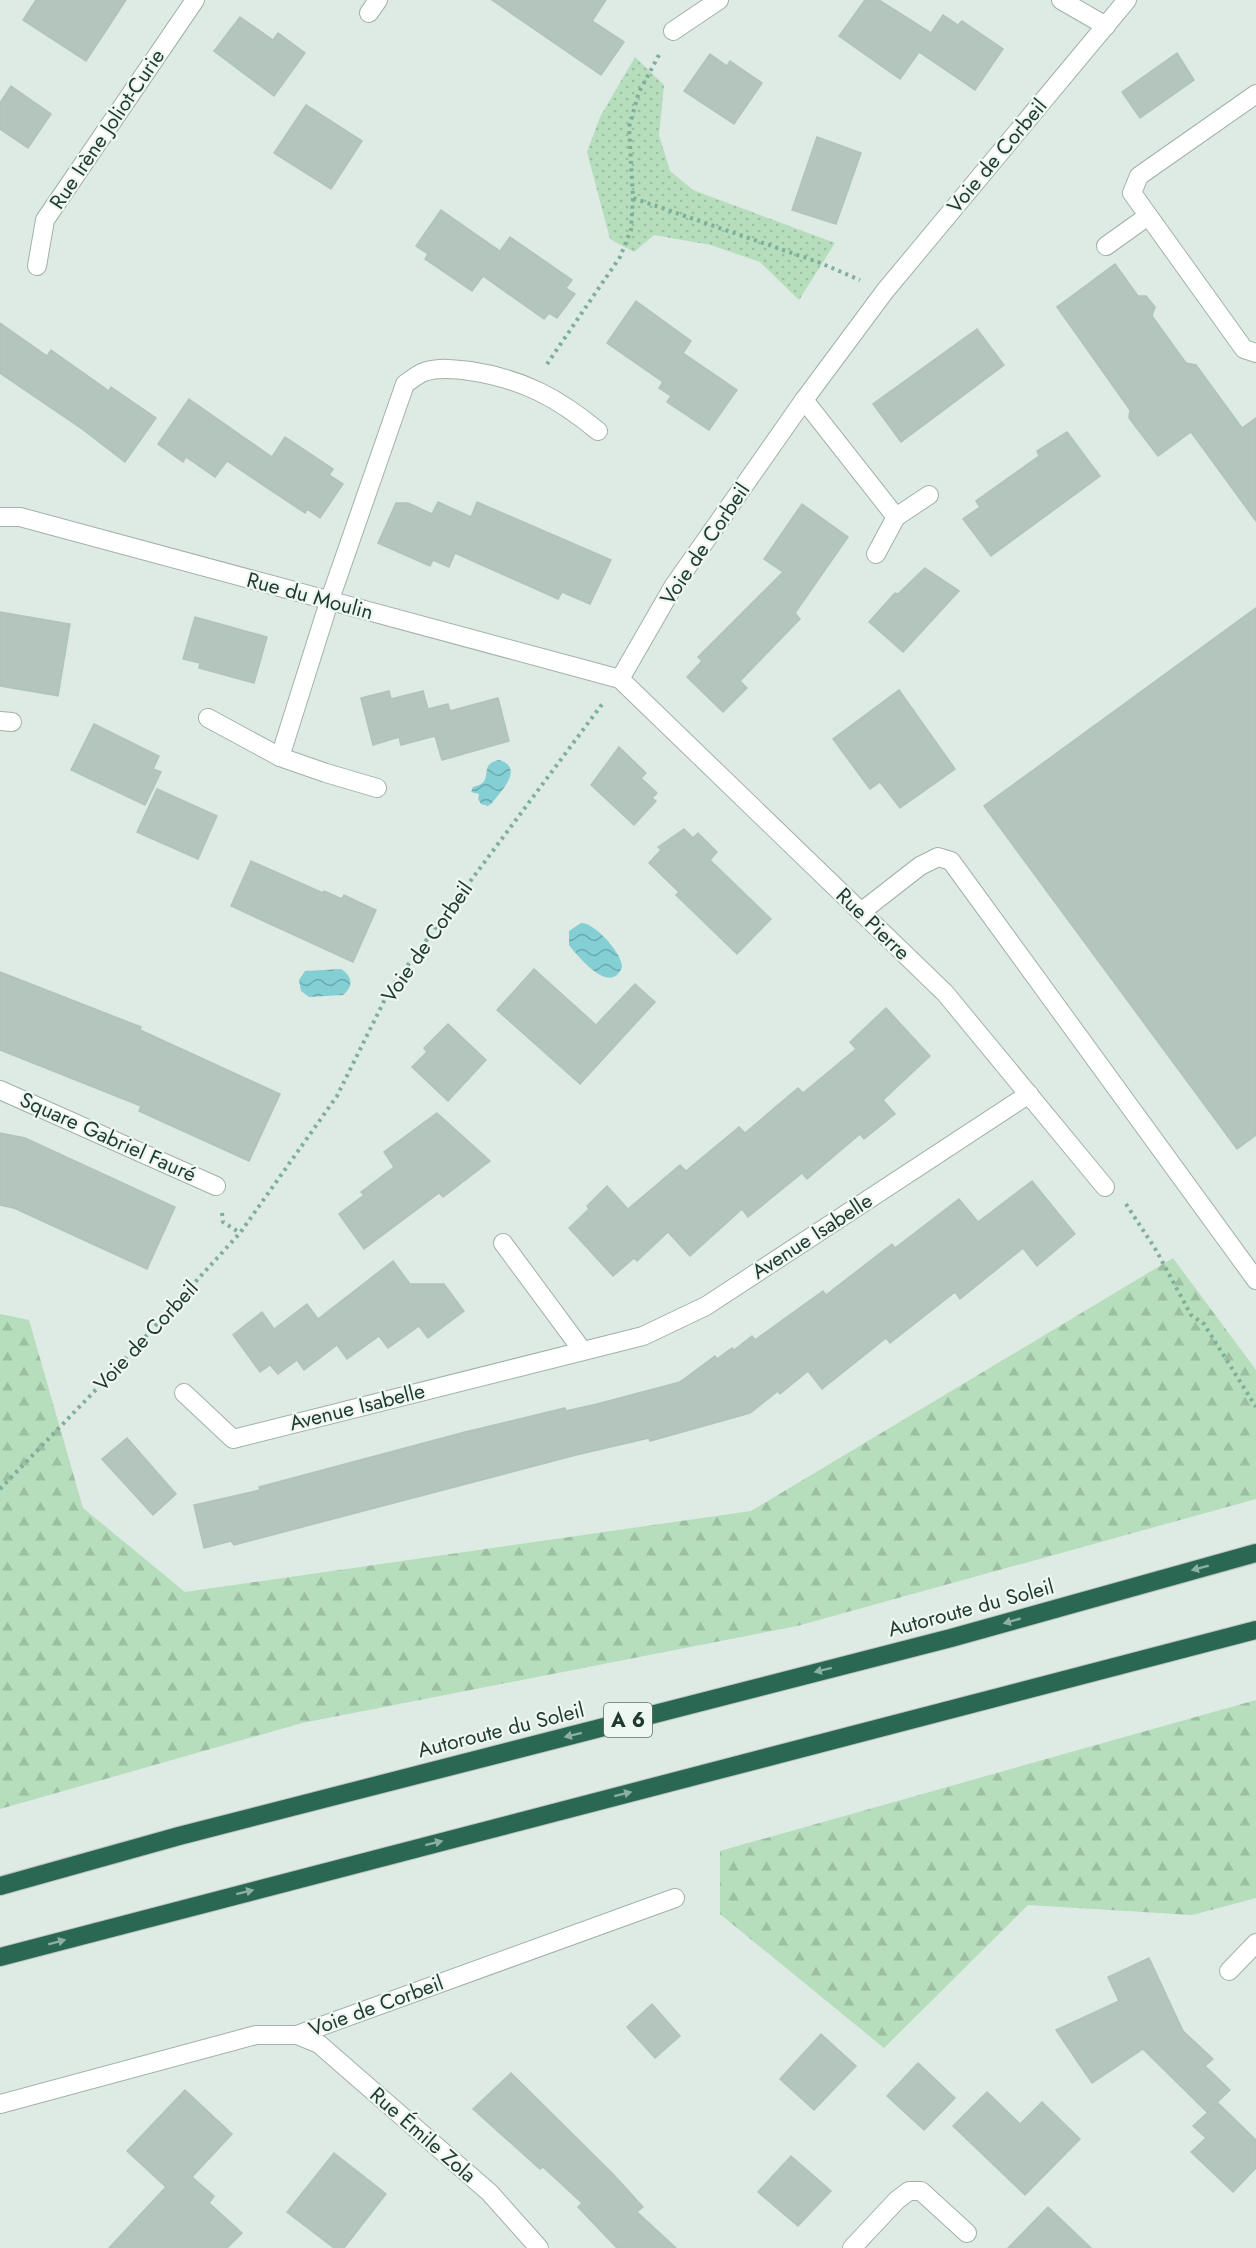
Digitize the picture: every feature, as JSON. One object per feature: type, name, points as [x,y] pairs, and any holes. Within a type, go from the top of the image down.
[{"type":"highway","name":"Autoroute du Soleil","points":[[0,1886],[178,1836],[951,1638],[1256,1553]]},
{"type":"highway","points":[[0,1957],[1256,1630]]},
{"type":"street","name":"Rue Irène Joliot-Curie","points":[[37,266],[45,220],[195,0]]},
{"type":"street","points":[[673,31],[719,0]]},
{"type":"street","points":[[1061,0],[1106,26]]},
{"type":"street","name":"Voie de Corbeil","points":[[620,680],[673,587],[804,400],[885,291],[1127,0]]},
{"type":"street","points":[[1256,94],[1139,176],[1132,193],[1244,349],[1256,352]]},
{"type":"street","points":[[1106,246],[1148,216]]},
{"type":"street","points":[[280,756],[329,602],[405,384],[423,372],[453,368],[495,375],[531,386],[570,408],[598,431]]},
{"type":"street","points":[[804,400],[896,517]]},
{"type":"street","points":[[876,554],[896,517],[929,495]]},
{"type":"street","name":"Rue du Moulin","points":[[0,517],[20,517],[620,680]]},
{"type":"street","name":"Rue Pierre","points":[[620,680],[945,993],[1105,1187]]},
{"type":"street","points":[[208,718],[280,756],[377,788]]},
{"type":"street","points":[[861,912],[920,866],[938,857],[951,861],[1256,1280]]},
{"type":"street","name":"Square Gabriel Fauré","points":[[0,1090],[216,1186]]},
{"type":"street","name":"Avenue Isabelle","points":[[184,1393],[233,1439],[643,1336],[706,1306],[1029,1094]]},
{"type":"street","points":[[503,1243],[582,1350]]},
{"type":"street","name":"Voie de Corbeil","points":[[0,2104],[256,2035],[297,2034],[675,1898]]},
{"type":"street","points":[[1229,1971],[1256,1943]]},
{"type":"street","name":"Rue Émile Zola","points":[[297,2034],[319,2044],[490,2193],[539,2248]]},
{"type":"street","points":[[852,2248],[897,2200],[909,2191],[921,2191],[967,2233]]},
{"type":"path","points":[[531,386],[620,257],[631,230],[633,198],[629,128],[639,92],[673,31]]},
{"type":"path","points":[[633,198],[818,262],[885,291]]},
{"type":"path","name":"Voie de Corbeil","points":[[0,1489],[114,1371],[240,1233],[337,1096],[390,989],[620,680]]},
{"type":"path","points":[[1105,1187],[1124,1202],[1156,1250],[1191,1315],[1204,1324],[1256,1407]]},
{"type":"path","points":[[223,1222],[240,1233]]},
{"type":"green space","points":[[635,57],[664,85],[659,135],[670,171],[693,190],[835,243],[799,300],[760,262],[711,245],[654,235],[634,252],[610,239],[587,152],[600,117]]},
{"type":"green space","points":[[1173,1258],[1256,1370],[1256,1499],[797,1626],[302,1723],[0,1809],[0,1314],[29,1320],[83,1508],[185,1592],[751,1511]]},
{"type":"green space","points":[[1256,1700],[1256,1898],[1192,1915],[1028,1905],[884,2048],[720,1914],[720,1851]]},
{"type":"water","points":[[499,760],[510,768],[509,780],[492,803],[488,806],[481,804],[478,799],[479,794],[471,792],[473,787],[484,781],[489,766],[492,762]]},
{"type":"water","points":[[581,923],[593,927],[600,933],[617,954],[622,967],[617,975],[610,978],[595,972],[569,945],[569,931]]},
{"type":"water","points":[[341,969],[348,975],[350,981],[347,992],[343,995],[309,997],[301,991],[299,980],[305,971]]},
{"type":"building","points":[[36,0],[126,0],[86,61],[23,20]]},
{"type":"building","points":[[492,0],[606,0],[592,21],[624,42],[601,75]]},
{"type":"building","points":[[865,0],[879,0],[931,33],[943,15],[958,25],[962,21],[1003,49],[975,90],[919,52],[900,79],[839,36]]},
{"type":"building","points":[[240,17],[273,40],[278,33],[305,53],[274,96],[214,51]]},
{"type":"building","points":[[1177,53],[1194,80],[1140,118],[1122,92]]},
{"type":"building","points":[[710,54],[727,66],[730,61],[762,83],[734,124],[684,91]]},
{"type":"building","points":[[11,86],[51,114],[28,148],[0,129],[0,103]]},
{"type":"building","points":[[306,105],[362,141],[331,189],[274,153]]},
{"type":"building","points":[[817,137],[861,153],[836,224],[792,210]]},
{"type":"building","points":[[441,210],[500,251],[510,237],[572,280],[566,288],[575,294],[557,318],[549,313],[544,319],[483,276],[472,291],[425,259],[428,254],[416,246]]},
{"type":"building","points":[[1115,264],[1138,296],[1146,296],[1155,307],[1152,316],[1186,363],[1196,365],[1242,428],[1256,418],[1256,521],[1191,432],[1158,456],[1129,418],[1130,410],[1057,307]]},
{"type":"building","points":[[636,301],[691,341],[683,353],[737,390],[709,430],[667,402],[671,396],[659,388],[663,382],[607,343]]},
{"type":"building","points":[[0,323],[47,356],[51,350],[109,391],[111,387],[156,418],[125,462],[82,429],[0,373]]},
{"type":"building","points":[[977,329],[1004,365],[901,442],[873,404]]},
{"type":"building","points":[[189,399],[272,457],[285,437],[333,469],[329,475],[343,484],[320,518],[307,509],[305,513],[227,461],[215,477],[186,457],[183,462],[158,444]]},
{"type":"building","points":[[1067,432],[1100,476],[991,556],[963,519],[980,507],[976,501],[1039,456],[1037,451]]},
{"type":"building","points":[[438,502],[471,517],[477,502],[611,560],[590,604],[562,592],[558,599],[455,553],[449,567],[433,560],[430,566],[378,543],[396,503],[408,503],[432,514]]},
{"type":"building","points":[[802,504],[848,537],[795,613],[800,619],[740,681],[747,688],[723,712],[687,677],[702,661],[698,657],[783,572],[764,559]]},
{"type":"building","points":[[925,568],[959,591],[903,652],[869,622],[895,593],[898,594]]},
{"type":"building","points":[[1256,608],[1256,1135],[1237,1149],[984,806]]},
{"type":"building","points":[[0,612],[70,624],[58,696],[0,686]]},
{"type":"building","points":[[195,617],[267,637],[254,683],[199,668],[200,663],[183,659]]},
{"type":"building","points":[[899,690],[955,769],[900,808],[880,782],[870,789],[833,739]]},
{"type":"building","points":[[389,691],[391,699],[423,691],[428,709],[448,704],[450,711],[498,698],[509,741],[442,760],[435,736],[401,745],[399,737],[373,745],[361,698]]},
{"type":"building","points":[[94,724],[159,756],[153,769],[161,772],[145,805],[71,770]]},
{"type":"building","points":[[619,747],[646,773],[641,778],[657,793],[652,798],[656,801],[634,825],[591,785]]},
{"type":"building","points":[[157,789],[217,816],[198,859],[137,832]]},
{"type":"building","points":[[684,829],[693,838],[698,833],[717,852],[710,860],[771,919],[737,954],[676,895],[679,892],[649,863],[661,850],[658,847]]},
{"type":"building","points":[[251,861],[323,893],[324,891],[342,899],[344,895],[376,910],[353,962],[231,906]]},
{"type":"building","points":[[534,969],[596,1025],[635,984],[655,1002],[580,1084],[497,1010]]},
{"type":"building","points":[[0,972],[141,1027],[140,1030],[280,1094],[249,1161],[139,1111],[141,1106],[0,1050]]},
{"type":"building","points":[[886,1008],[930,1056],[883,1100],[895,1114],[864,1139],[860,1134],[807,1179],[802,1173],[748,1217],[742,1209],[690,1256],[668,1232],[637,1261],[634,1258],[613,1276],[569,1228],[589,1209],[587,1206],[607,1186],[628,1209],[680,1165],[686,1171],[739,1127],[745,1133],[798,1088],[803,1093],[856,1049],[850,1042]]},
{"type":"building","points":[[448,1024],[486,1060],[448,1101],[412,1067],[427,1052],[424,1048]]},
{"type":"building","points":[[437,1113],[490,1161],[443,1197],[439,1193],[364,1249],[339,1214],[364,1195],[361,1192],[394,1167],[384,1152]]},
{"type":"building","points":[[0,1133],[25,1138],[175,1207],[147,1269],[14,1208],[0,1205]]},
{"type":"building","points":[[1032,1181],[1075,1234],[1037,1266],[1023,1248],[960,1299],[955,1292],[890,1343],[886,1338],[822,1389],[808,1371],[780,1394],[778,1391],[750,1413],[650,1441],[649,1438],[576,1455],[234,1545],[231,1541],[204,1548],[194,1505],[260,1490],[259,1487],[465,1432],[565,1408],[566,1411],[597,1404],[680,1382],[715,1356],[717,1359],[732,1348],[734,1350],[752,1336],[755,1340],[823,1291],[826,1295],[892,1244],[895,1248],[959,1199],[978,1222]]},
{"type":"building","points":[[393,1261],[410,1284],[444,1284],[464,1311],[428,1338],[419,1326],[388,1348],[379,1336],[347,1359],[337,1345],[304,1370],[297,1360],[278,1374],[270,1365],[260,1372],[233,1335],[262,1312],[274,1329],[307,1304],[318,1319]]},
{"type":"building","points":[[127,1438],[176,1494],[153,1515],[102,1459]]},
{"type":"building","points":[[1149,1958],[1183,2031],[1213,2059],[1205,2066],[1230,2090],[1207,2112],[1143,2049],[1092,2083],[1056,2030],[1119,2001],[1108,1977]]},
{"type":"building","points":[[652,2004],[680,2036],[655,2058],[627,2027]]},
{"type":"building","points":[[821,2034],[856,2066],[814,2110],[780,2079]]},
{"type":"building","points":[[918,2063],[955,2098],[924,2130],[887,2096]]},
{"type":"building","points":[[511,2073],[613,2174],[643,2207],[637,2212],[676,2248],[617,2248],[578,2207],[582,2203],[473,2109]]},
{"type":"building","points":[[185,2090],[232,2134],[192,2177],[214,2196],[209,2203],[242,2233],[227,2248],[109,2248],[166,2187],[127,2151]]},
{"type":"building","points":[[987,2092],[1020,2124],[1042,2102],[1080,2139],[1025,2195],[953,2126]]},
{"type":"building","points":[[1218,2103],[1256,2140],[1256,2168],[1233,2192],[1191,2152],[1206,2138],[1193,2126]]},
{"type":"building","points":[[334,2153],[386,2194],[344,2248],[334,2248],[287,2212]]},
{"type":"building","points":[[791,2156],[831,2191],[798,2226],[758,2192]]},
{"type":"building","points":[[1048,2207],[1091,2248],[1008,2248]]}]
